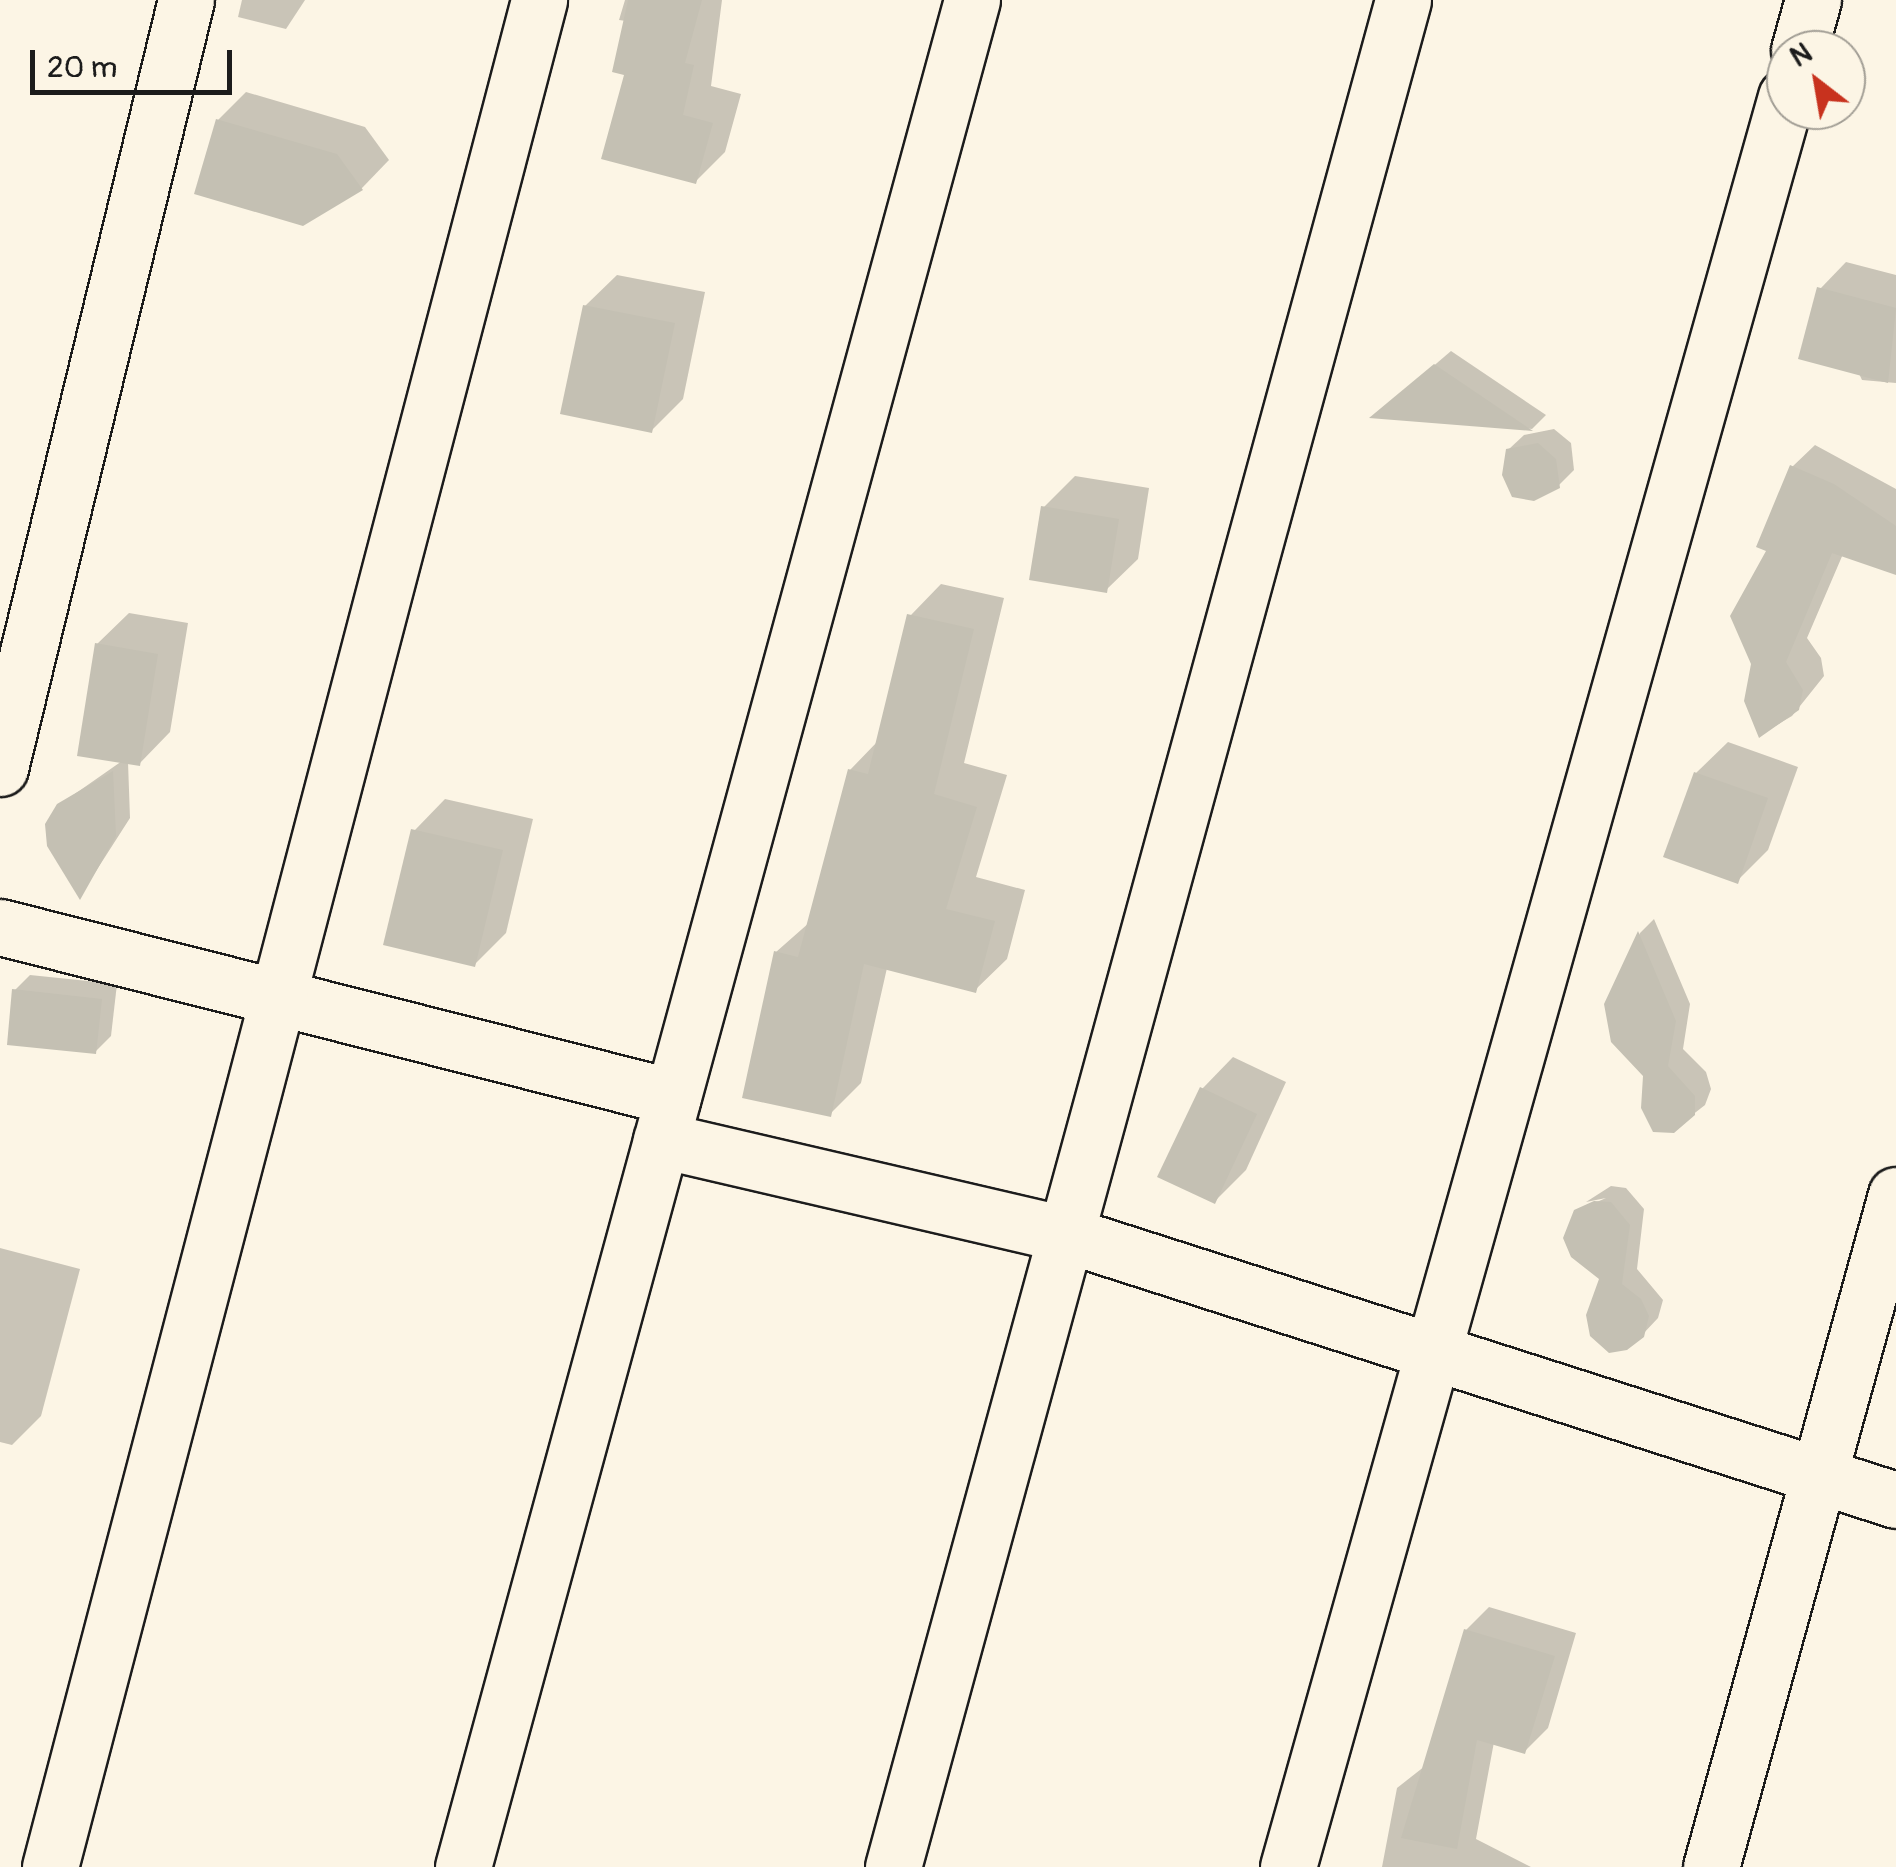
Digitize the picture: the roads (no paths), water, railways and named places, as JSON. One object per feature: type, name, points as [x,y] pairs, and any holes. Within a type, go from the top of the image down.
[{"type":"street","points":[[0,768],[186,0]]},
{"type":"street","points":[[50,1867],[539,0]]},
{"type":"street","points":[[463,1867],[972,0]]},
{"type":"street","points":[[893,1867],[1403,0]]},
{"type":"street","points":[[1805,30],[1813,0]]},
{"type":"street","points":[[1288,1867],[1777,130]]},
{"type":"street","points":[[0,928],[277,993],[667,1119],[1436,1347],[1818,1478],[1896,1500]]},
{"type":"street","points":[[1710,1867],[1896,1195]]}]
